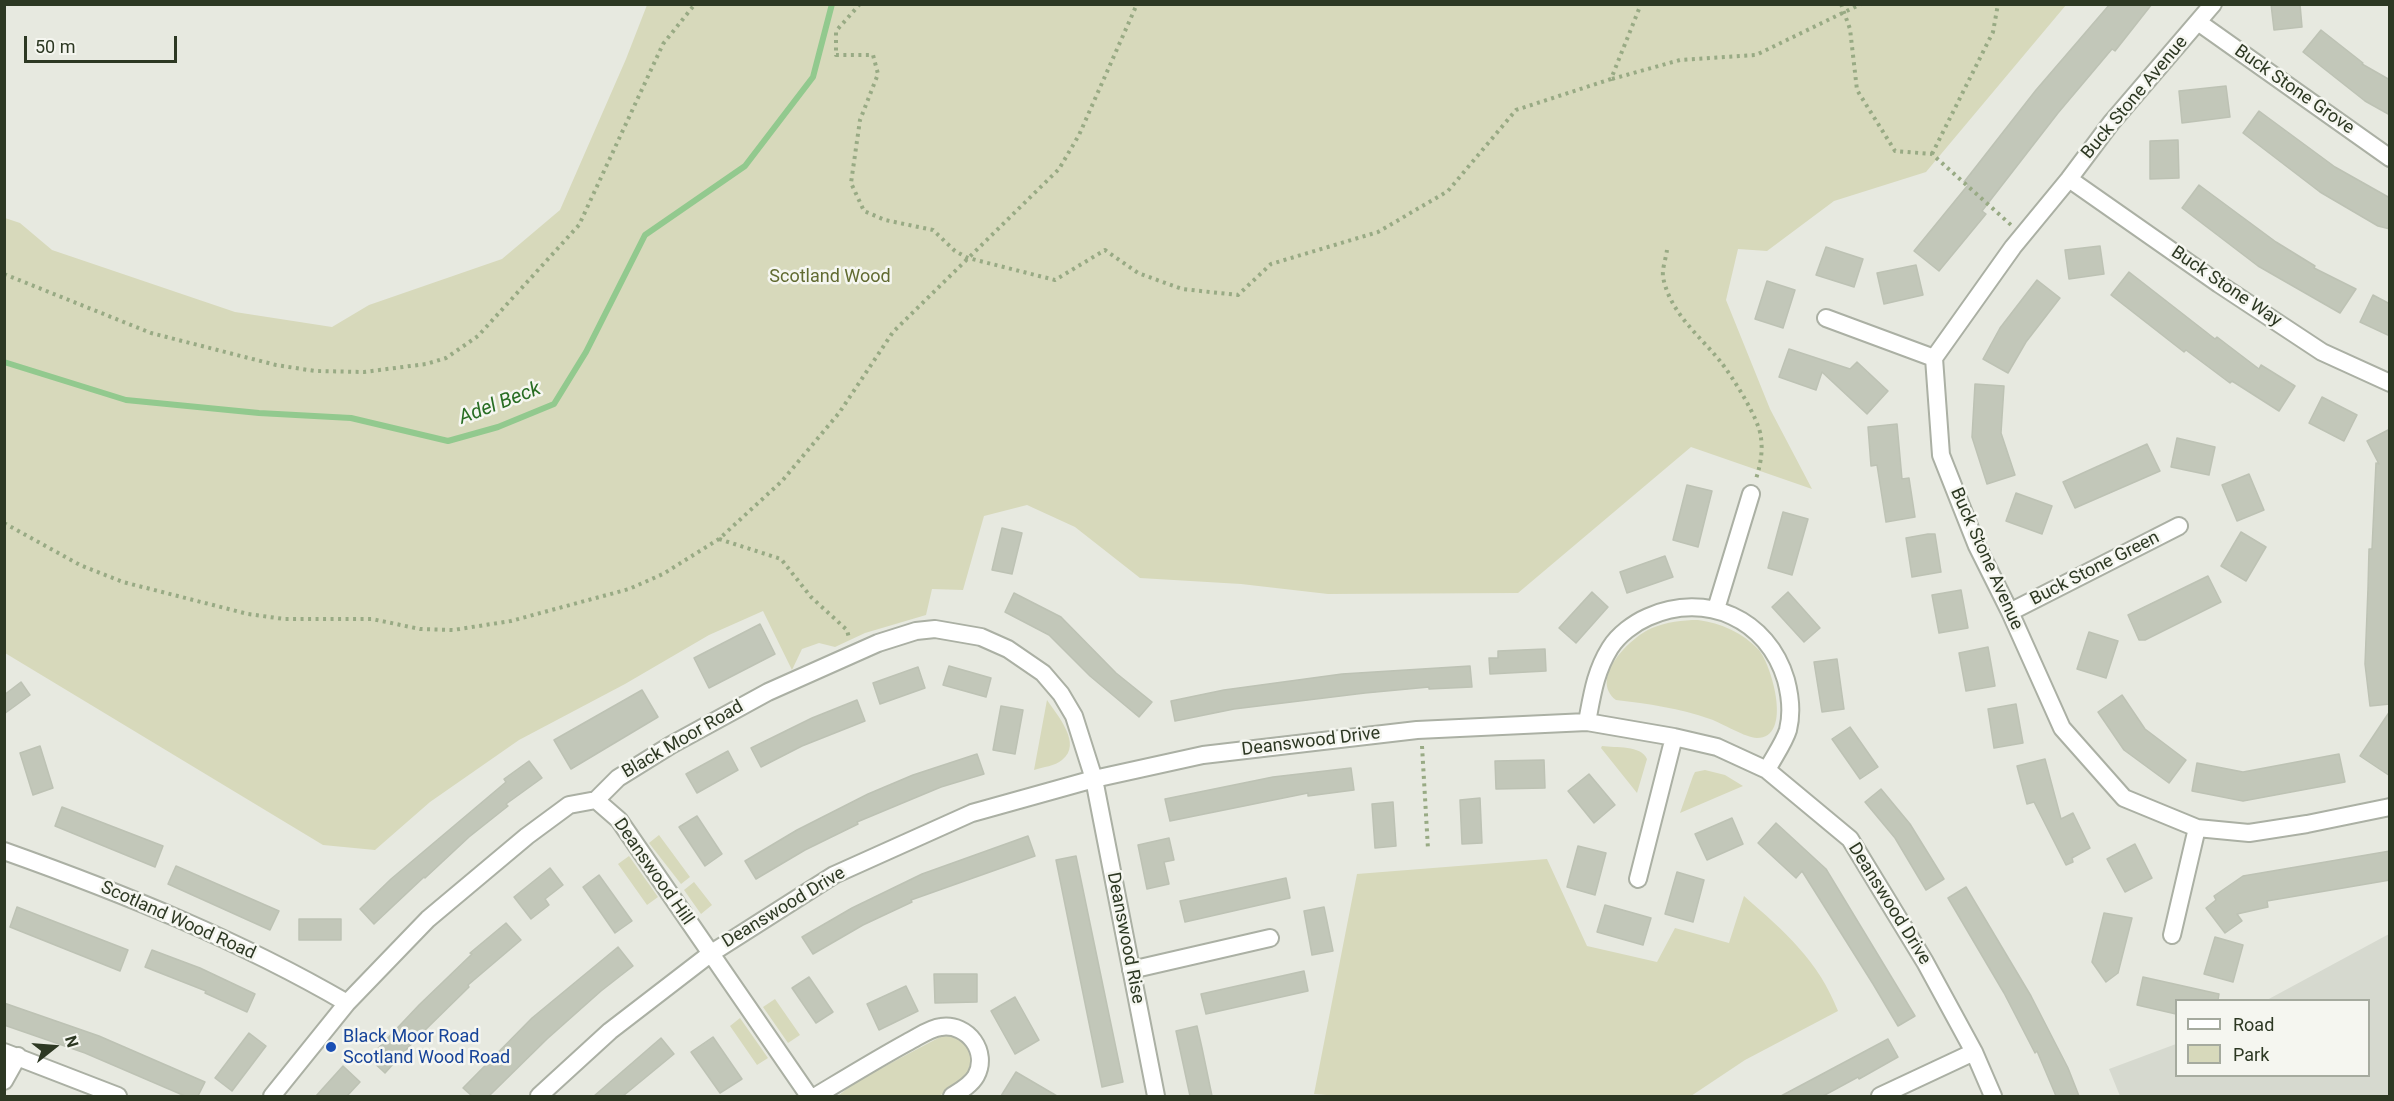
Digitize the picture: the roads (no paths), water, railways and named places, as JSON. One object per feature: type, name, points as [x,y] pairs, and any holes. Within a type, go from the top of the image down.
[{"type":"street","name":"Buck Stone Avenue","points":[[2213,4],[2111,123],[2022,236],[1934,358],[1941,455],[1977,546],[2010,612],[2062,728],[2124,798],[2197,828],[2249,833],[2390,807]]},
{"type":"street","name":"Buck Stone Grove","points":[[2198,22],[2390,158]]},
{"type":"street","name":"Buck Stone Way","points":[[2069,178],[2219,284],[2322,352],[2390,383]]},
{"type":"street","points":[[1826,318],[1934,358]]},
{"type":"street","points":[[1716,609],[1751,494]]},
{"type":"street","name":"Buck Stone Green","points":[[2010,612],[2179,526]]},
{"type":"street","points":[[1587,722],[1595,676],[1611,646],[1635,623],[1666,609],[1700,606],[1716,609],[1733,615],[1761,635],[1781,663],[1790,696],[1788,729],[1767,770]]},
{"type":"street","name":"Black Moor Road","points":[[596,800],[618,778],[671,745],[768,692],[853,653],[899,636],[935,630],[981,637],[1008,649],[1043,673],[1060,694],[1077,724],[1094,779]]},
{"type":"street","name":"Deanswood Drive","points":[[539,1096],[610,1031],[710,954],[844,870],[972,813],[1094,779],[1203,755],[1421,730],[1587,722],[1717,747],[1767,770],[1850,839],[1925,962],[1974,1052],[1993,1096]]},
{"type":"street","points":[[1638,879],[1674,737]]},
{"type":"street","name":"Deanswood Rise","points":[[1094,779],[1156,1096]]},
{"type":"street","points":[[272,1096],[347,1003],[428,919],[527,836],[569,805],[596,800]]},
{"type":"street","name":"Deanswood Hill","points":[[596,800],[619,820],[808,1096]]},
{"type":"street","points":[[2172,934],[2197,828]]},
{"type":"street","name":"Scotland Wood Road","points":[[4,851],[91,882],[188,923],[300,976],[347,1003]]},
{"type":"street","points":[[1131,970],[1270,938]]},
{"type":"street","points":[[816,1096],[914,1039],[939,1027],[950,1026],[969,1035],[980,1054],[977,1075],[971,1084],[952,1096]]},
{"type":"street","points":[[1880,1096],[1974,1052]]},
{"type":"street","points":[[4,1082],[11,1054],[118,1096]]},
{"type":"waterway","name":"Adel Beck","points":[[4,362],[126,400],[259,413],[351,418],[448,441],[498,427],[554,404],[586,352],[645,235],[745,166],[813,77],[832,4]]},
{"type":"place","name":"Black Moor Road Scotland Wood Road","points":[[331,1047]]},
{"type":"park label","name":"Scotland Wood","points":[[830,277]]}]
